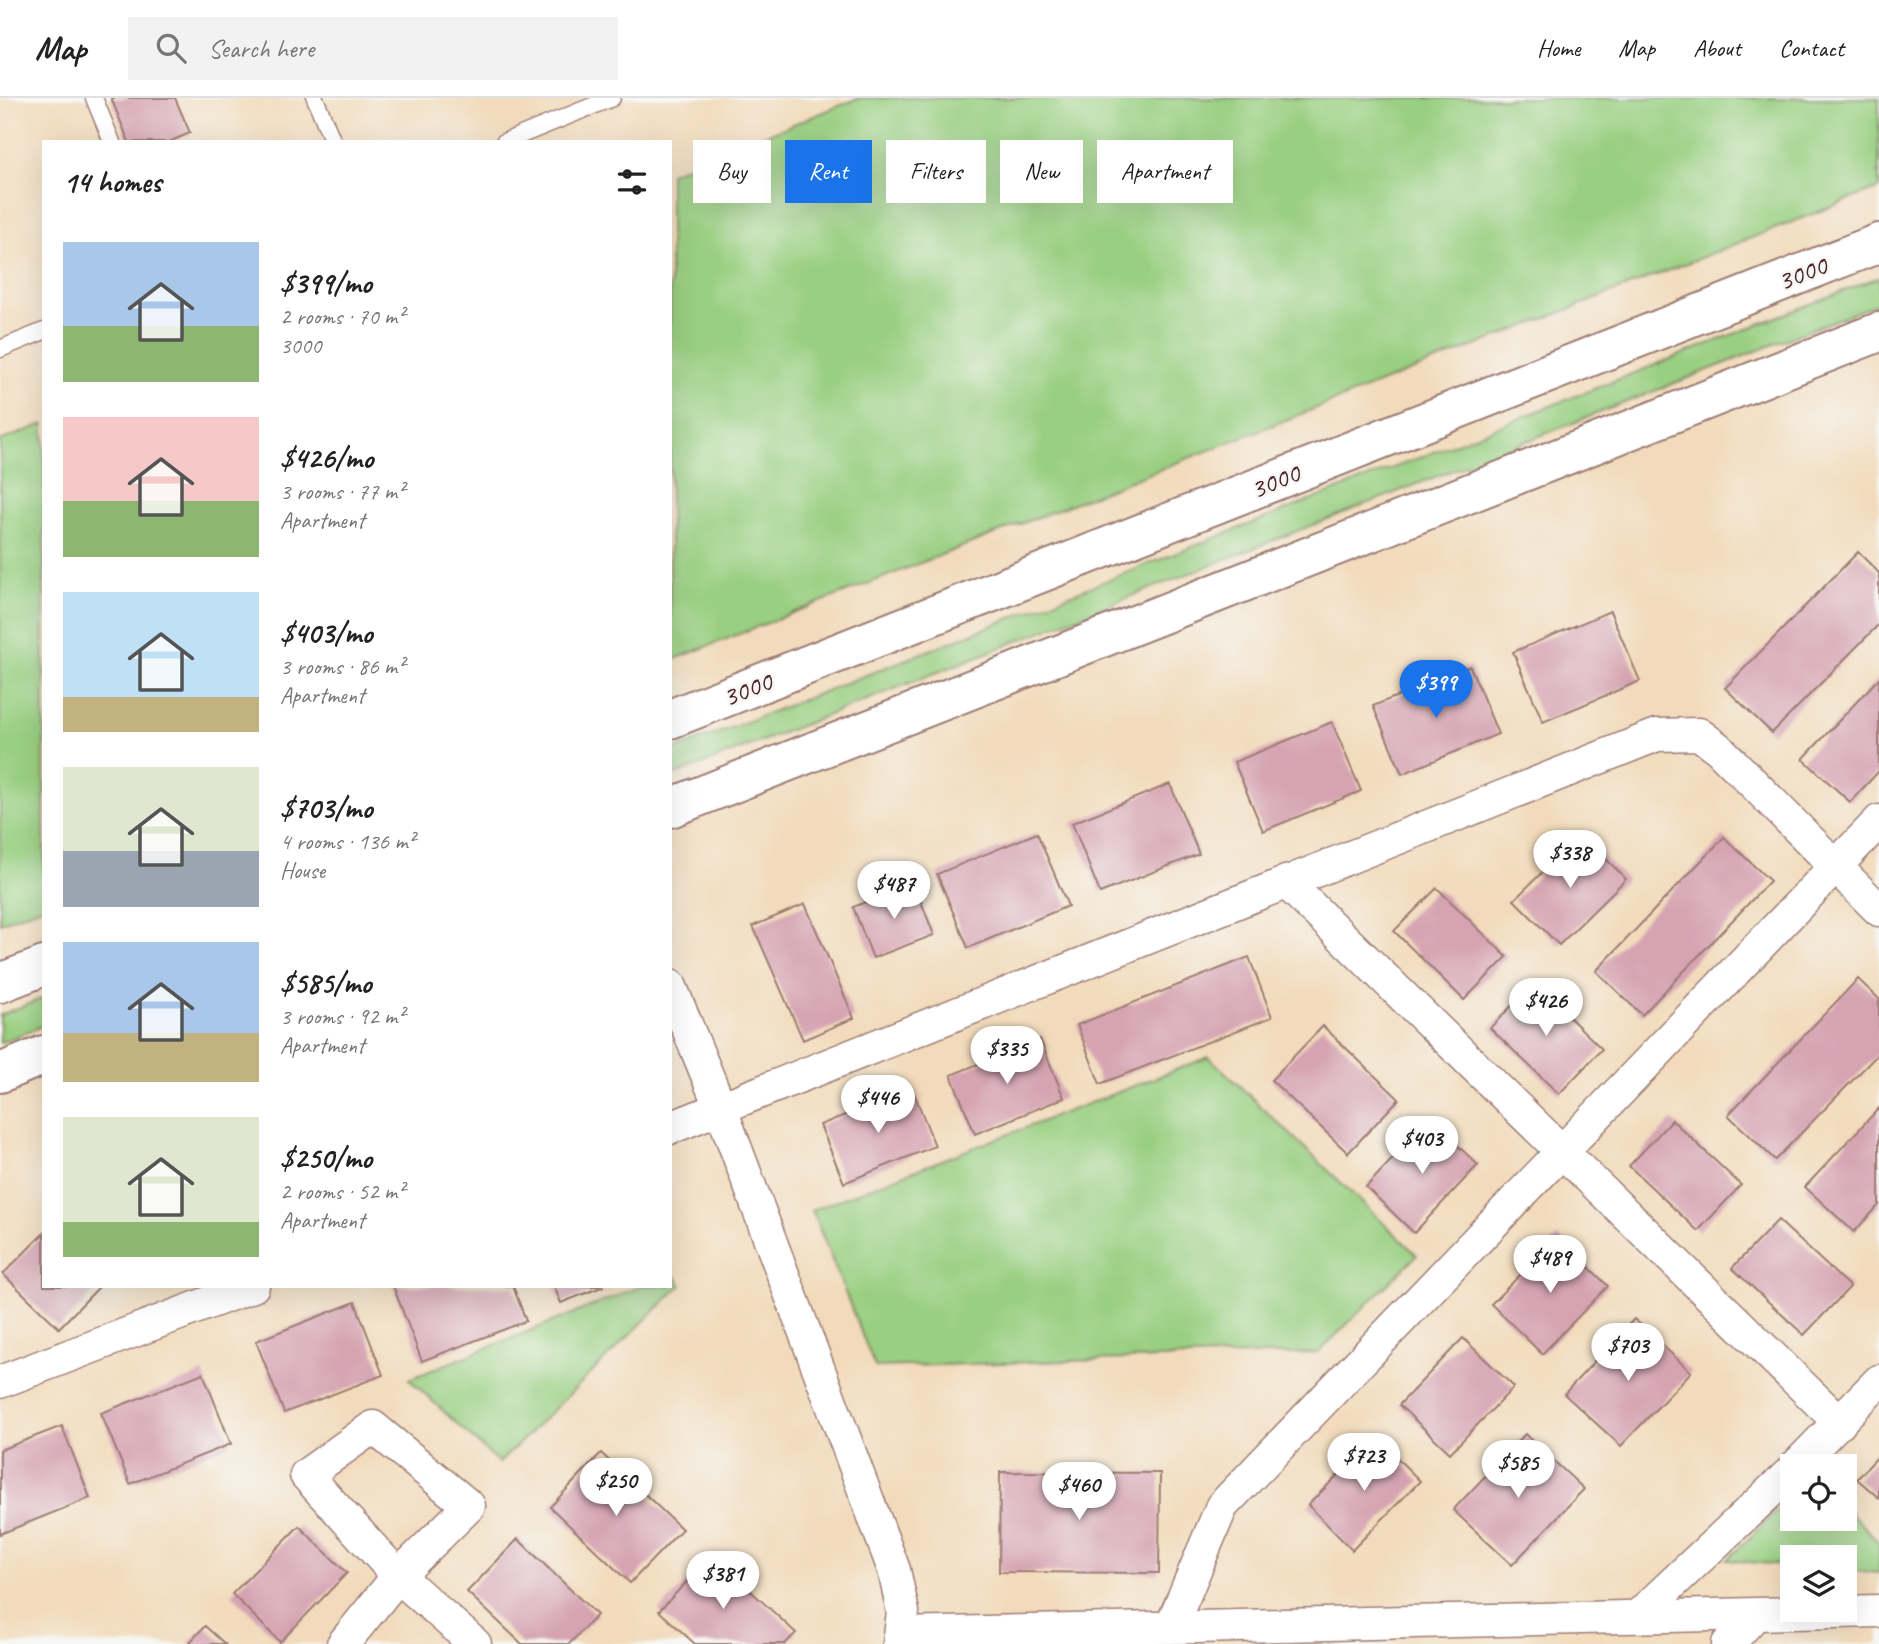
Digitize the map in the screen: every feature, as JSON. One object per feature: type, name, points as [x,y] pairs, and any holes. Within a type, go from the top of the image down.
[{"type":"street","name":"3000","points":[[672,718],[1879,243]]},
{"type":"street","points":[[672,807],[1879,332]]},
{"type":"street","points":[[672,1127],[1657,735],[1699,734],[1719,749],[1879,910]]},
{"type":"street","points":[[1171,1627],[1222,1506],[1879,821]]},
{"type":"street","points":[[1286,882],[1840,1423]]},
{"type":"street","points":[[0,983],[42,966]]},
{"type":"street","points":[[672,990],[721,1109],[894,1570],[901,1590],[901,1639],[1171,1627],[1503,1622],[1639,1615],[1754,1616],[1879,1611]]},
{"type":"street","points":[[0,1073],[42,1056]]},
{"type":"street","points":[[0,1382],[248,1288]]},
{"type":"street","points":[[1808,1454],[1879,1381]]},
{"type":"street","points":[[342,1644],[398,1576],[469,1506],[373,1427],[306,1475],[398,1576],[475,1644]]},
{"type":"street","points":[[1639,1615],[1780,1482]]},
{"type":"street","points":[[1728,1644],[1754,1616]]},
{"type":"lane","points":[[94,98],[111,140]]},
{"type":"lane","points":[[315,98],[332,140]]},
{"type":"lane","points":[[565,98],[572,114]]},
{"type":"lane","points":[[509,140],[612,98]]},
{"type":"lane","points":[[0,349],[42,332]]},
{"type":"green space","points":[[859,98],[1879,98],[1879,188],[672,660],[672,172],[693,164],[693,203],[771,203],[771,140],[753,140]]},
{"type":"green space","points":[[1879,277],[1879,303],[672,776],[672,751]]},
{"type":"green space","points":[[42,425],[42,907],[0,923],[0,441]]},
{"type":"green space","points":[[42,999],[42,1026],[0,1043],[0,1015]]},
{"type":"green space","points":[[1209,1057],[1417,1255],[1318,1353],[875,1367],[812,1210]]},
{"type":"green space","points":[[672,1274],[681,1285],[499,1463],[409,1379],[637,1288],[672,1288]]},
{"type":"green space","points":[[1780,1508],[1780,1531],[1857,1531],[1857,1520],[1879,1543],[1879,1573],[1857,1571],[1857,1545],[1780,1545],[1780,1565],[1727,1560]]},
{"type":"building","points":[[111,98],[175,98],[190,133],[174,140],[128,140]]},
{"type":"building","points":[[1858,552],[1879,573],[1879,624],[1772,733],[1725,688]]},
{"type":"building","points":[[1610,611],[1640,681],[1543,722],[1513,652]]},
{"type":"building","points":[[1470,666],[1498,734],[1402,774],[1373,706]]},
{"type":"building","points":[[1879,678],[1879,771],[1850,802],[1803,759]]},
{"type":"building","points":[[1332,722],[1361,791],[1263,831],[1234,762]]},
{"type":"building","points":[[1170,784],[1199,854],[1100,893],[1072,823]]},
{"type":"building","points":[[1037,833],[1068,906],[968,948],[937,874]]},
{"type":"building","points":[[1581,834],[1626,879],[1559,945],[1514,900]]},
{"type":"building","points":[[1724,837],[1770,881],[1642,1015],[1596,971]]},
{"type":"building","points":[[914,883],[934,935],[873,958],[853,907]]},
{"type":"building","points":[[1437,888],[1507,957],[1464,1000],[1394,931]]},
{"type":"building","points":[[805,904],[854,1018],[803,1040],[753,926]]},
{"type":"building","points":[[1249,957],[1272,1017],[1100,1084],[1077,1025]]},
{"type":"building","points":[[1858,979],[1879,999],[1879,1053],[1775,1160],[1728,1115]]},
{"type":"building","points":[[1534,983],[1602,1049],[1559,1094],[1490,1028]]},
{"type":"building","points":[[1323,1026],[1399,1099],[1348,1153],[1271,1080]]},
{"type":"building","points":[[1040,1039],[1064,1098],[975,1134],[951,1075]]},
{"type":"building","points":[[912,1088],[935,1146],[844,1183],[820,1125]]},
{"type":"building","points":[[1879,1108],[1879,1205],[1854,1232],[1805,1187]]},
{"type":"building","points":[[1430,1119],[1478,1165],[1414,1233],[1366,1187]]},
{"type":"building","points":[[1672,1120],[1741,1185],[1698,1231],[1629,1166]]},
{"type":"building","points":[[1778,1220],[1850,1287],[1804,1335],[1732,1268]]},
{"type":"building","points":[[42,1235],[42,1288],[98,1288],[59,1328],[3,1274]]},
{"type":"building","points":[[1558,1237],[1608,1286],[1542,1354],[1491,1304]]},
{"type":"building","points":[[394,1288],[514,1288],[526,1321],[422,1361]]},
{"type":"building","points":[[555,1288],[599,1288],[561,1303]]},
{"type":"building","points":[[355,1302],[383,1375],[284,1413],[256,1341]]},
{"type":"building","points":[[1634,1319],[1691,1372],[1621,1446],[1564,1394]]},
{"type":"building","points":[[1463,1338],[1514,1387],[1450,1453],[1399,1405]]},
{"type":"building","points":[[203,1373],[231,1444],[130,1484],[101,1413]]},
{"type":"building","points":[[62,1426],[90,1498],[0,1534],[0,1450]]},
{"type":"building","points":[[1525,1434],[1584,1489],[1512,1565],[1453,1510]]},
{"type":"building","points":[[1376,1437],[1420,1481],[1352,1550],[1308,1505]]},
{"type":"building","points":[[601,1453],[682,1529],[630,1583],[550,1507]]},
{"type":"building","points":[[1879,1455],[1879,1498],[1857,1479]]},
{"type":"building","points":[[1000,1472],[1160,1473],[1159,1573],[999,1572]]},
{"type":"building","points":[[299,1526],[347,1573],[280,1642],[232,1594]]},
{"type":"building","points":[[518,1539],[597,1615],[569,1644],[522,1644],[467,1592]]},
{"type":"building","points":[[712,1555],[796,1633],[785,1644],[695,1644],[659,1611]]},
{"type":"building","points":[[205,1626],[225,1644],[188,1644]]}]
